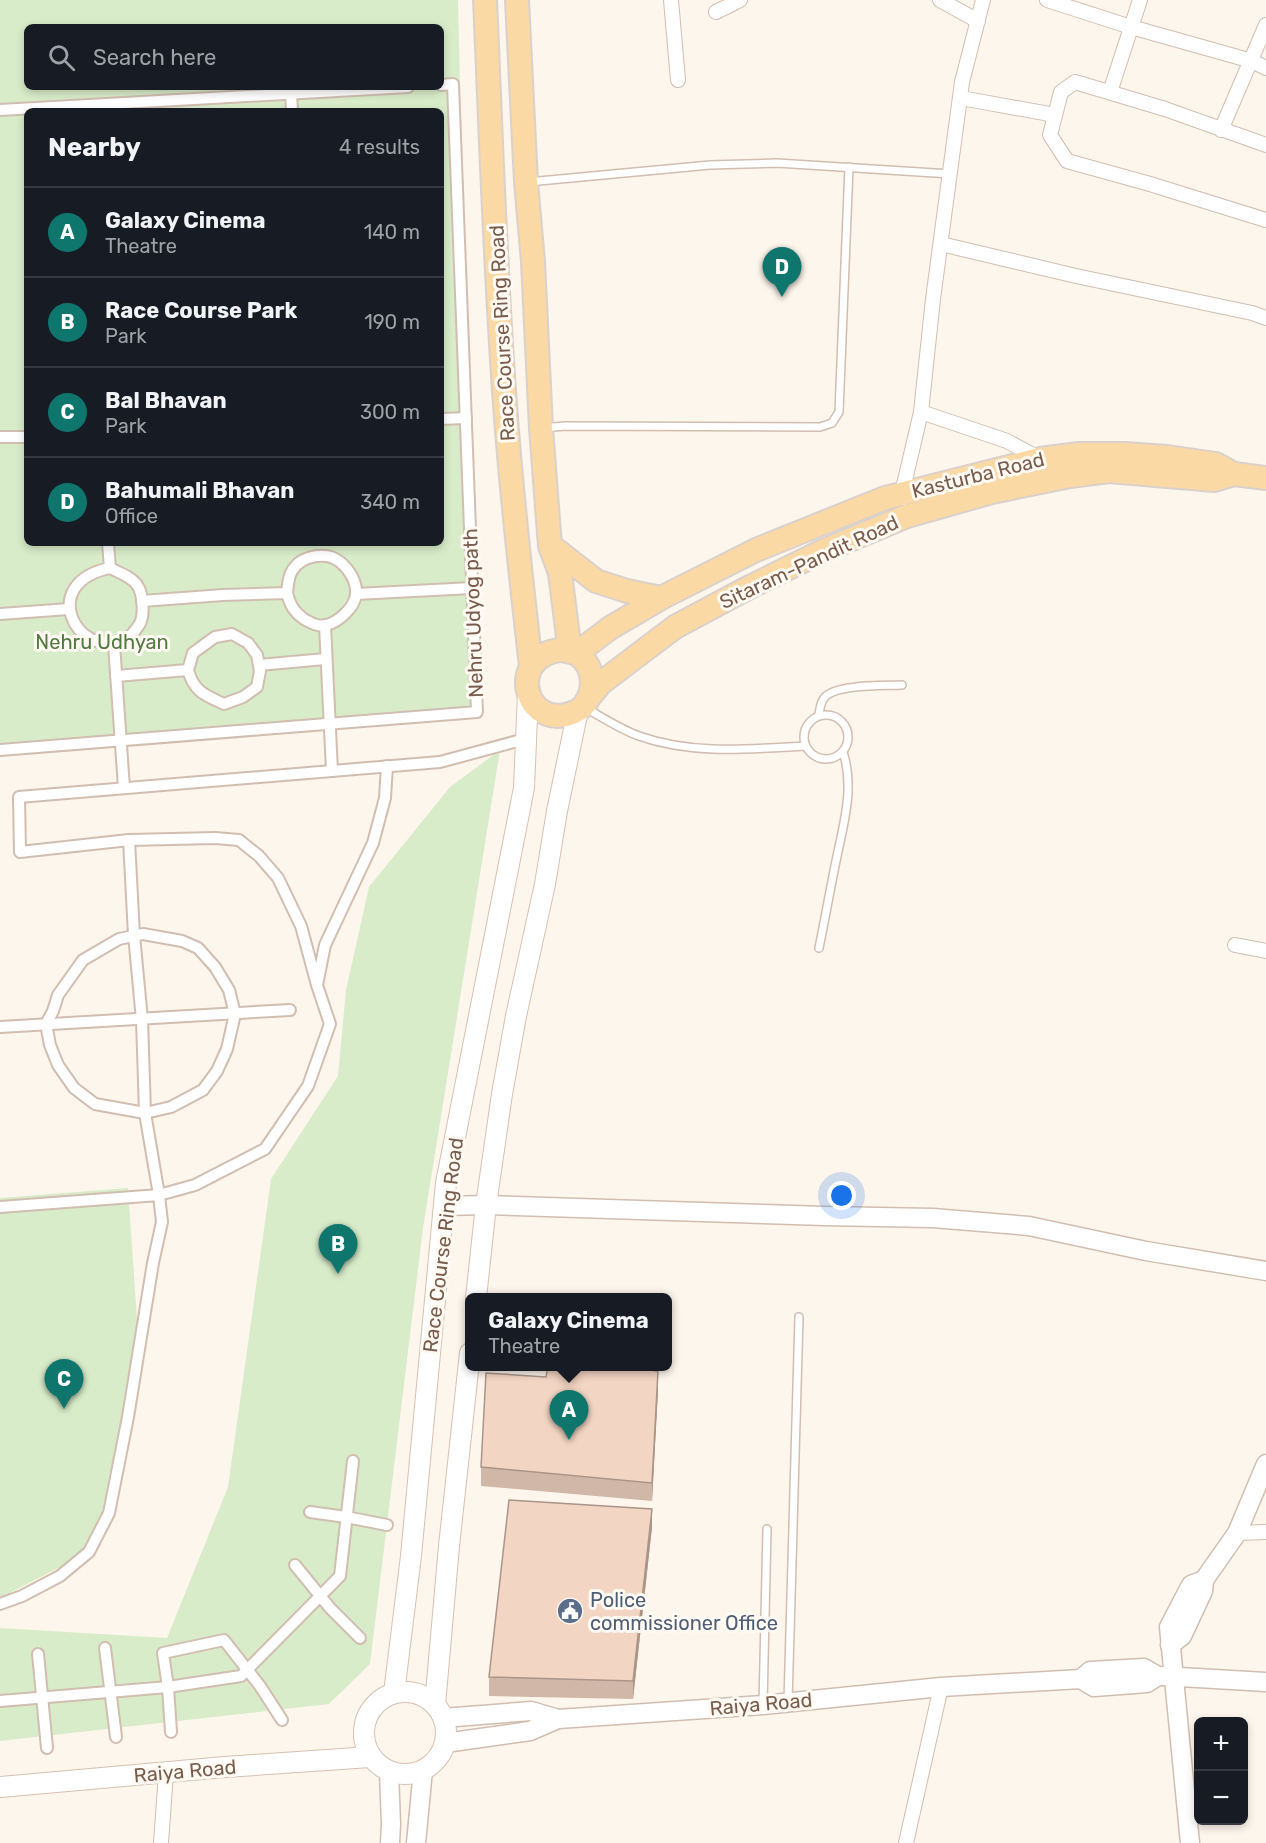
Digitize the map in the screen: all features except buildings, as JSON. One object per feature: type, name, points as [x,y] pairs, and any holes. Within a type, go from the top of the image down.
[{"type":"main road","name":"Race Course Ring Road","points":[[485,0],[496,264],[505,405],[518,556],[531,666]]},
{"type":"main road","name":"Race Course Ring Road","points":[[518,0],[526,182],[550,546],[561,573],[574,653]]},
{"type":"main road","name":"Kasturba Road","points":[[574,653],[610,628],[661,598],[756,550],[902,493],[1040,459],[1079,454],[1167,457],[1216,464],[1234,474]]},
{"type":"main road","name":"Sitaram-Pandit Road","points":[[584,704],[602,683],[675,627],[823,551],[907,516],[992,492],[1070,476],[1109,471],[1214,480],[1234,474],[1266,478]]},
{"type":"main road","points":[[550,546],[596,581],[627,591],[661,598]]},
{"type":"main road","points":[[561,650],[574,653],[590,669],[593,682],[584,704],[573,714],[559,716],[546,713],[536,706],[528,694],[527,677],[531,666],[545,653],[561,650]]},
{"type":"main road","name":"Race Course Ring Road","points":[[394,1693],[411,1556],[446,1184],[524,788],[528,694]]},
{"type":"main road","name":"Race Course Ring Road","points":[[477,1293],[486,1205],[514,1027],[545,884],[557,811],[584,704]]},
{"type":"main road","name":"Race Course Ring Road","points":[[439,1712],[449,1546],[468,1371]]},
{"type":"main road","points":[[394,1693],[416,1693],[426,1698],[439,1712],[446,1731],[441,1754],[433,1764],[412,1774],[400,1775],[389,1772],[379,1766],[365,1748],[363,1726],[367,1716],[378,1702],[394,1693]]},
{"type":"main road","name":"Raiya Road","points":[[0,1787],[370,1757]]},
{"type":"street","points":[[671,0],[678,80]]},
{"type":"street","points":[[716,12],[740,0]]},
{"type":"street","points":[[940,0],[978,21]]},
{"type":"street","points":[[907,516],[902,493],[921,412],[933,299],[962,82],[983,0]]},
{"type":"street","points":[[1047,0],[1131,27],[1252,61],[1266,68]]},
{"type":"street","points":[[1110,92],[1140,0]]},
{"type":"street","points":[[1221,130],[1266,25]]},
{"type":"street","points":[[1266,145],[1165,109],[1075,82],[1061,92],[1050,135],[1067,161],[1266,220]]},
{"type":"street","name":"Nehru Udyog path","points":[[0,750],[477,712],[453,84],[444,85]]},
{"type":"street","points":[[85,108],[358,90]]},
{"type":"street","points":[[291,94],[292,108]]},
{"type":"street","points":[[960,98],[1055,115]]},
{"type":"street","points":[[0,110],[24,109]]},
{"type":"street","points":[[941,244],[1266,318]]},
{"type":"street","points":[[921,412],[1007,441],[1040,459]]},
{"type":"street","points":[[444,419],[466,418]]},
{"type":"street","points":[[0,437],[24,436]]},
{"type":"street","points":[[108,546],[110,568]]},
{"type":"street","points":[[314,546],[314,556]]},
{"type":"street","points":[[314,556],[334,557],[346,566],[354,580],[356,594],[350,607],[341,618],[325,626],[313,624],[299,615],[290,605],[287,593],[292,570],[302,561],[314,556]]},
{"type":"street","points":[[110,568],[137,585],[142,601],[141,622],[130,637],[114,644],[97,642],[81,631],[69,609],[70,597],[75,587],[94,571],[110,568]]},
{"type":"street","points":[[356,594],[472,588]]},
{"type":"street","points":[[142,601],[287,593]]},
{"type":"street","points":[[0,614],[69,609]]},
{"type":"street","points":[[325,626],[332,771]]},
{"type":"street","points":[[232,634],[248,643],[257,655],[260,671],[257,687],[243,697],[224,704],[199,692],[190,680],[188,670],[193,653],[215,637],[232,634]]},
{"type":"street","points":[[114,644],[124,788]]},
{"type":"street","points":[[259,665],[325,659]]},
{"type":"street","points":[[116,676],[188,670]]},
{"type":"street","points":[[0,1207],[159,1195],[195,1185],[265,1149],[308,1086],[330,1024],[301,926],[291,904],[278,878],[246,845],[239,840],[215,838],[129,840],[20,852],[19,797],[440,762],[525,739]]},
{"type":"street","points":[[317,985],[325,945],[373,843],[386,798],[387,766]]},
{"type":"street","points":[[0,1604],[22,1596],[60,1576],[88,1552],[109,1514],[162,1222],[145,1113],[142,1020],[134,935],[129,840]]},
{"type":"street","points":[[143,934],[182,941],[198,948],[215,967],[229,990],[235,1014],[227,1049],[217,1071],[202,1090],[171,1107],[145,1113],[95,1104],[74,1088],[58,1065],[50,1045],[46,1024],[58,995],[83,960],[119,939],[143,934]]},
{"type":"street","points":[[1235,945],[1266,951]]},
{"type":"street","points":[[0,1027],[290,1010]]},
{"type":"street","points":[[444,1206],[486,1205],[933,1218],[1029,1226],[1146,1251],[1266,1271]]},
{"type":"street","points":[[0,1701],[168,1687],[241,1676],[340,1576],[353,1461]]},
{"type":"street","points":[[1190,1843],[1165,1677],[1170,1645],[1182,1636],[1203,1591],[1204,1580],[1237,1533],[1266,1464]]},
{"type":"street","points":[[310,1512],[387,1526]]},
{"type":"street","points":[[1237,1533],[1266,1532]]},
{"type":"street","points":[[295,1565],[330,1608],[360,1638]]},
{"type":"street","points":[[171,1732],[163,1653],[224,1640],[273,1704],[282,1720]]},
{"type":"street","points":[[105,1648],[116,1737]]},
{"type":"street","points":[[38,1654],[47,1748]]},
{"type":"street","name":"Raiya Road","points":[[439,1712],[531,1711],[558,1719],[763,1705],[941,1687],[1081,1679],[1090,1671],[1144,1668],[1165,1677],[1266,1682]]},
{"type":"street","points":[[906,1843],[941,1687]]},
{"type":"street","points":[[445,1743],[530,1731],[558,1719]]},
{"type":"street","points":[[416,1843],[423,1770]]},
{"type":"street","points":[[389,1772],[390,1843]]},
{"type":"street","points":[[161,1843],[166,1773]]},
{"type":"lane","points":[[526,182],[710,165],[777,163],[951,174]]},
{"type":"lane","points":[[541,428],[565,426],[820,427],[832,423],[839,412],[849,167]]},
{"type":"lane","points":[[819,715],[825,697],[835,691],[902,685]]},
{"type":"lane","points":[[584,704],[615,725],[638,736],[661,743],[739,750],[805,746]]},
{"type":"lane","points":[[819,715],[833,716],[845,724],[848,739],[843,752],[837,756],[822,759],[809,752],[805,746],[804,731],[812,719],[819,715]]},
{"type":"lane","points":[[819,948],[847,806],[848,771],[843,752]]},
{"type":"lane","points":[[788,1702],[799,1317]]},
{"type":"lane","points":[[763,1705],[767,1529]]},
{"type":"green space","name":"Nehru Udhyan","points":[[0,0],[458,0],[460,87],[454,87],[477,712],[0,750]]},
{"type":"green space","points":[[500,750],[423,1228],[370,1664],[329,1704],[0,1741],[0,1628],[167,1638],[228,1487],[271,1179],[338,1076],[346,990],[369,887],[450,787]]},
{"type":"green space","points":[[128,1188],[139,1348],[118,1469],[89,1552],[0,1598],[0,1198]]},
{"type":"place","name":"Bahumali Bhavan","points":[[782,297]]},
{"type":"place","name":"Race Course Park","points":[[338,1274]]},
{"type":"place","name":"Bal Bhavan","points":[[64,1409]]},
{"type":"place","name":"Galaxy Cinema","points":[[569,1440]]},
{"type":"place","name":"Police commissioner Office","points":[[570,1611]]}]
